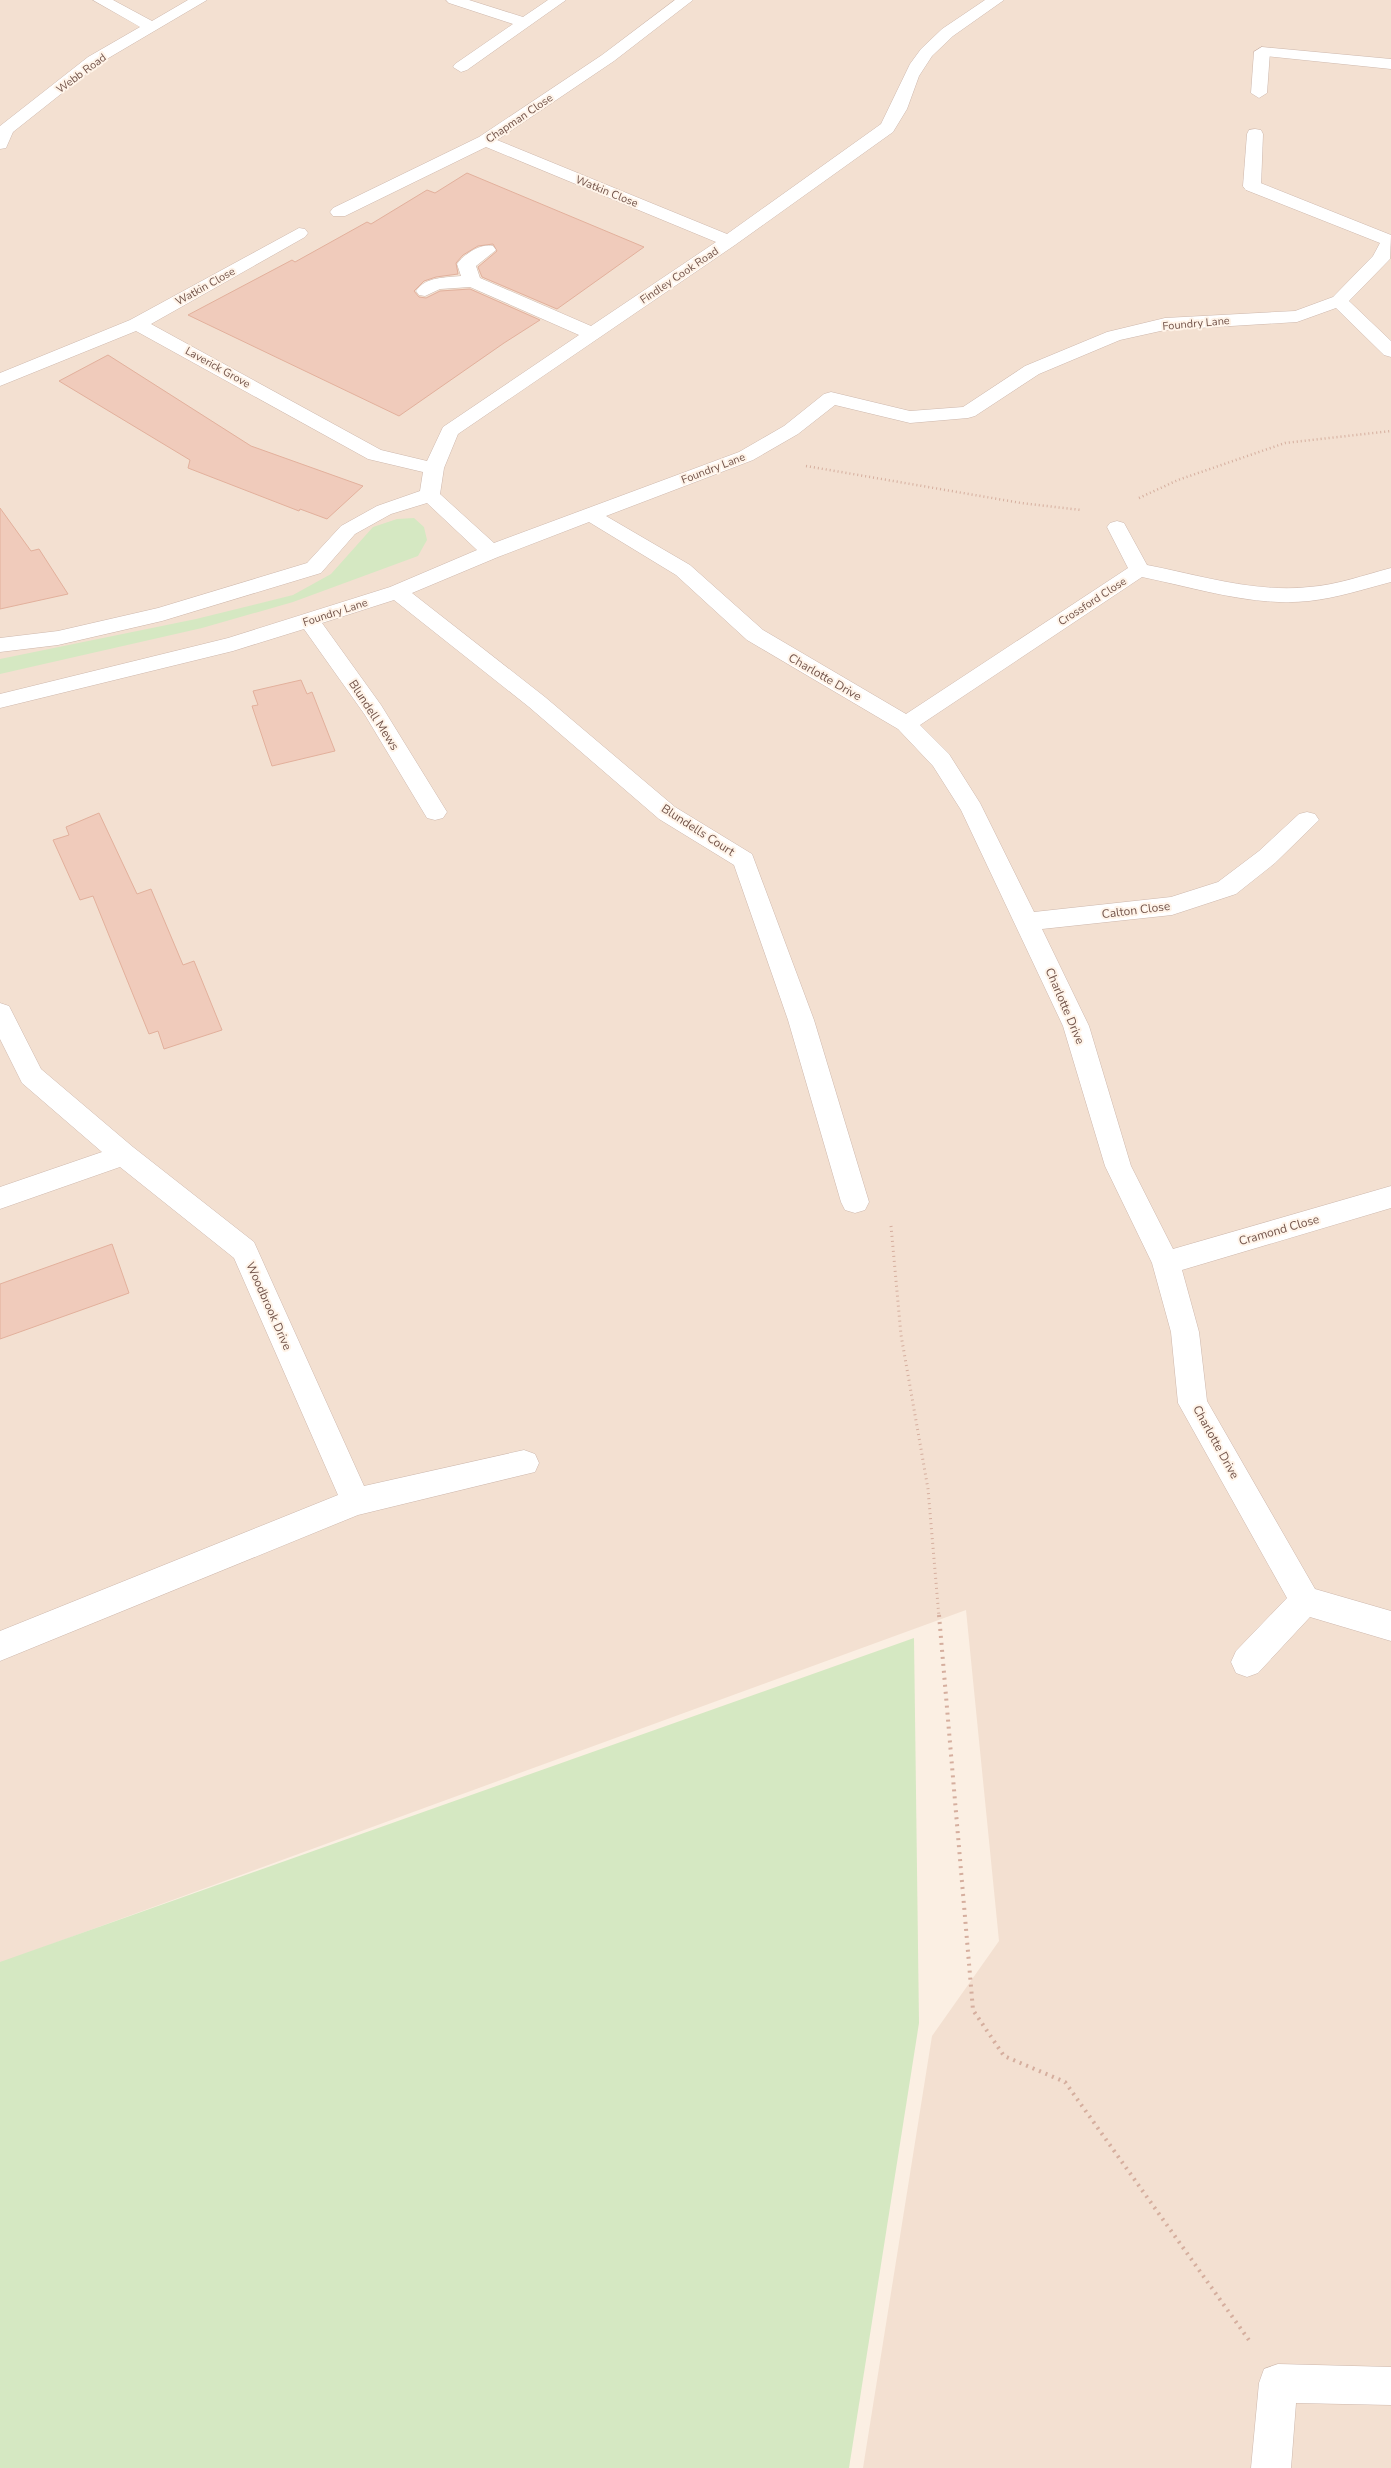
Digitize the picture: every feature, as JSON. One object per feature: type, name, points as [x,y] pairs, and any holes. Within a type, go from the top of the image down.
[{"type":"street","points":[[101,0],[152,27]]},
{"type":"street","name":"Webb Road","points":[[2,135],[94,60],[199,0]]},
{"type":"street","points":[[454,0],[524,23]]},
{"type":"street","points":[[461,67],[558,0]]},
{"type":"street","name":"Chapman Close","points":[[339,212],[485,141],[608,58],[685,0]]},
{"type":"street","name":"Findley Cook Road","points":[[430,495],[434,468],[450,431],[729,241],[886,128],[899,112],[911,75],[934,45],[994,0]]},
{"type":"street","points":[[1259,94],[1262,52],[1391,64]]},
{"type":"street","points":[[1255,134],[1252,186],[1391,241]]},
{"type":"street","name":"Watkin Close","points":[[485,141],[729,241]]},
{"type":"street","name":"Watkin Close","points":[[136,324],[299,233]]},
{"type":"street","name":"Foundry Lane","points":[[0,701],[233,644],[397,592],[491,552],[746,456],[791,430],[831,398],[910,417],[968,412],[1032,370],[1114,336],[1165,324],[1296,316],[1339,301],[1381,259],[1391,241]]},
{"type":"street","points":[[472,281],[466,264],[487,250]]},
{"type":"street","points":[[425,291],[436,284],[472,281],[593,334]]},
{"type":"street","points":[[1339,301],[1391,351]]},
{"type":"street","points":[[0,380],[136,324]]},
{"type":"street","name":"Laverick Grove","points":[[136,324],[173,342],[375,455],[434,468]]},
{"type":"street","points":[[0,645],[58,638],[162,614],[314,568],[348,530],[384,510],[430,495],[491,552]]},
{"type":"street","name":"Charlotte Drive","points":[[589,514],[683,570],[755,636],[906,724],[941,760],[972,809],[1028,922],[1076,1026],[1118,1166],[1166,1263],[1185,1332],[1193,1403],[1305,1601]]},
{"type":"street","points":[[1117,527],[1139,570]]},
{"type":"street","name":"Crossford Close","points":[[906,724],[1139,570],[1257,593],[1299,595],[1330,590],[1391,575]]},
{"type":"street","name":"Blundells Court","points":[[397,592],[537,702],[667,813],[744,860],[801,1020],[855,1202]]},
{"type":"street","name":"Blundell Mews","points":[[309,621],[373,710],[435,812]]},
{"type":"street","name":"Calton Close","points":[[1028,922],[1172,906],[1226,888],[1267,856],[1307,820]]},
{"type":"street","name":"Woodbrook Drive","points":[[0,1013],[30,1076],[124,1155],[244,1250],[356,1502]]},
{"type":"street","points":[[0,1198],[124,1155]]},
{"type":"street","name":"Cramond Close","points":[[1166,1263],[1391,1197]]},
{"type":"street","points":[[0,1646],[356,1502],[524,1463]]},
{"type":"street","points":[[1247,1662],[1305,1601],[1391,1626]]},
{"type":"street","points":[[1271,2468],[1278,2383],[1391,2386]]},
{"type":"path","points":[[1135,500],[1178,480],[1285,442],[1391,431]]},
{"type":"path","points":[[746,456],[1021,503],[1090,510]]},
{"type":"path","points":[[890,1222],[902,1335],[928,1489],[973,2010],[1004,2056],[1065,2082],[1134,2176],[1278,2383]]},
{"type":"shaded area","points":[[0,0],[1391,0],[1391,2468],[863,2468],[932,2036],[999,1941],[966,1610],[0,1963]]},
{"type":"green space","points":[[414,518],[424,527],[427,540],[418,556],[293,602],[202,628],[0,674],[0,659],[196,619],[293,595],[331,574],[373,527],[397,519]]},
{"type":"green space","points":[[914,1638],[919,2023],[849,2468],[0,2468],[0,1962]]},
{"type":"building","points":[[467,173],[644,247],[557,309],[482,277],[478,267],[497,251],[493,244],[478,246],[463,255],[456,263],[458,274],[424,281],[414,291],[419,297],[426,298],[440,291],[470,289],[540,320],[399,416],[188,315],[292,260],[295,262],[367,222],[371,224],[427,190],[435,193]]},
{"type":"building","points":[[108,355],[251,446],[363,486],[327,519],[300,509],[299,511],[188,468],[190,460],[59,381]]},
{"type":"building","points":[[0,508],[31,551],[39,549],[68,594],[0,609]]},
{"type":"building","points":[[301,680],[307,694],[312,692],[335,751],[272,766],[252,706],[258,705],[253,691]]},
{"type":"building","points":[[99,813],[137,894],[151,889],[183,965],[194,961],[222,1030],[164,1049],[158,1031],[149,1034],[93,896],[80,900],[53,840],[69,835],[66,827]]},
{"type":"building","points":[[112,1244],[129,1293],[0,1339],[0,1284]]}]
